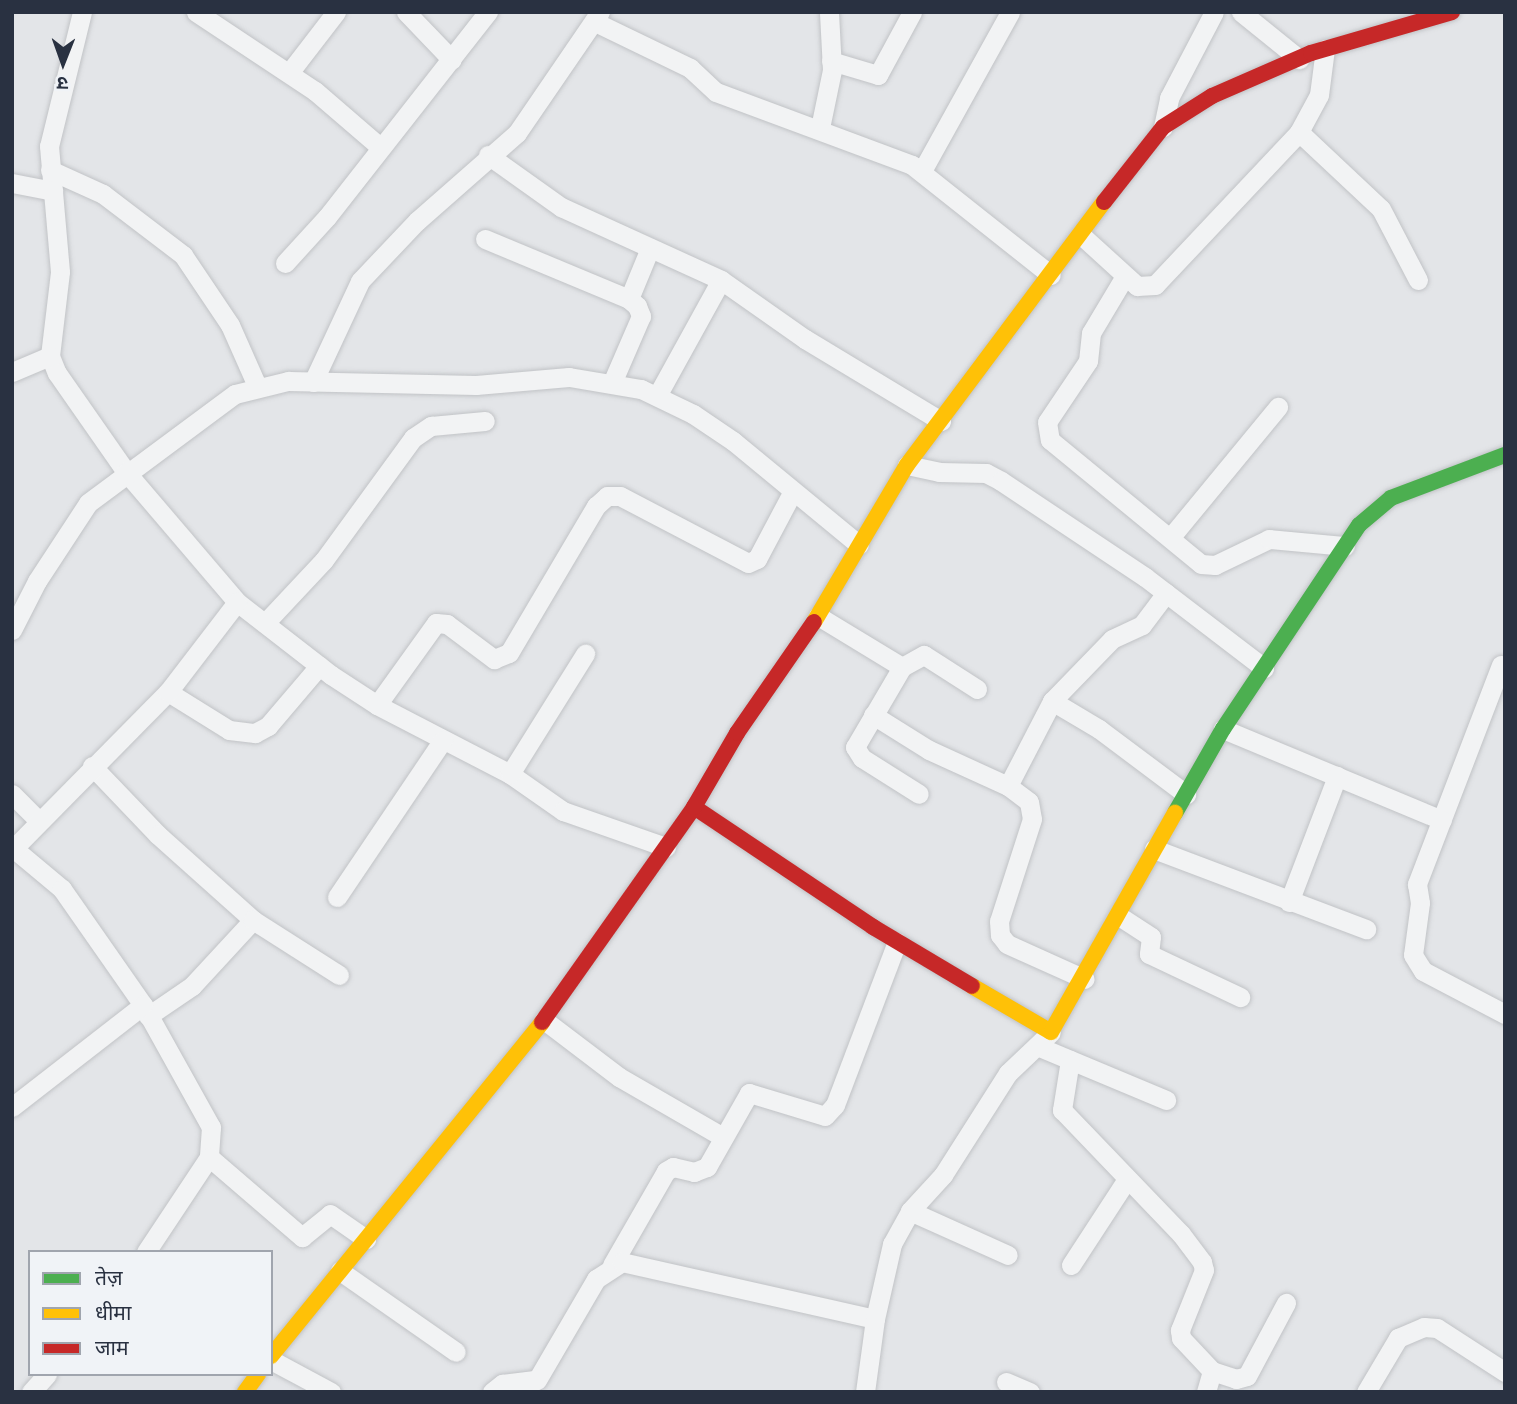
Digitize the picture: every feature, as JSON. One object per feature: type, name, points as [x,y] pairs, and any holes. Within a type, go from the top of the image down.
[{"type":"street","points":[[82,12],[53,121],[50,170],[60,272],[50,356],[126,472],[237,602],[319,666],[377,705],[510,774],[563,811],[666,847]]},
{"type":"street","points":[[196,12],[289,73],[380,147]]},
{"type":"street","points":[[289,73],[336,12]]},
{"type":"street","points":[[407,12],[452,60]]},
{"type":"street","points":[[285,263],[452,60],[488,12]]},
{"type":"street","points":[[820,128],[831,61],[829,12]]},
{"type":"street","points":[[831,61],[878,75],[912,12]]},
{"type":"street","points":[[922,171],[1010,12]]},
{"type":"street","points":[[1163,127],[1169,98],[1214,12]]},
{"type":"street","points":[[1241,12],[1299,59]]},
{"type":"street","points":[[273,1355],[544,1020],[694,807],[737,733],[818,616],[907,466],[1163,127],[1212,96],[1299,59],[1452,12]]},
{"type":"street","points":[[313,382],[360,281],[488,155],[517,133],[598,17],[690,68],[716,92],[820,128],[922,171],[1051,275]]},
{"type":"street","points":[[1081,235],[1125,276],[1144,289],[1155,285],[1299,132],[1319,95],[1325,49]]},
{"type":"street","points":[[1299,132],[1381,209],[1418,280]]},
{"type":"street","points":[[488,155],[561,207],[721,280],[805,339],[941,421]]},
{"type":"street","points":[[50,170],[103,194],[183,255],[230,325],[257,386]]},
{"type":"street","points":[[12,183],[53,191]]},
{"type":"street","points":[[485,239],[629,299],[641,316],[612,383]]},
{"type":"street","points":[[629,299],[650,248]]},
{"type":"street","points":[[1125,276],[1091,333],[1091,356],[1047,422],[1046,435],[1170,538],[1208,566],[1269,539],[1345,545]]},
{"type":"street","points":[[657,396],[721,280]]},
{"type":"street","points":[[12,372],[50,356]]},
{"type":"street","points":[[12,629],[37,581],[88,503],[126,472],[235,394],[257,386],[313,382],[476,385],[569,377],[612,383],[657,396],[733,441],[792,493],[859,545]]},
{"type":"street","points":[[1170,538],[1278,407]]},
{"type":"street","points":[[265,623],[324,560],[413,438],[431,426],[485,421]]},
{"type":"street","points":[[865,1392],[874,1320],[892,1244],[910,1211],[943,1175],[1008,1073],[1044,1039],[1084,979],[1223,729],[1345,545],[1359,525],[1391,498],[1505,455]]},
{"type":"street","points":[[907,466],[939,472],[986,473],[1166,593],[1264,667]]},
{"type":"street","points":[[377,705],[436,623],[447,624],[494,659],[509,653],[596,506],[607,496],[620,496],[748,563],[757,559],[792,493]]},
{"type":"street","points":[[1008,786],[1052,701],[1112,639],[1142,625],[1166,593]]},
{"type":"street","points":[[147,1250],[209,1157],[211,1127],[145,1010],[62,889],[13,849],[167,692],[237,602]]},
{"type":"street","points":[[818,616],[902,667]]},
{"type":"street","points":[[510,774],[585,654]]},
{"type":"street","points":[[919,794],[856,752],[856,741],[902,667],[925,655],[977,689]]},
{"type":"street","points":[[1500,665],[1417,884],[1420,903],[1414,961],[1423,971],[1505,1014]]},
{"type":"street","points":[[167,692],[229,730],[255,733],[268,726],[319,666]]},
{"type":"street","points":[[1052,701],[1099,729],[1186,794]]},
{"type":"street","points":[[873,715],[929,751],[1008,786],[1032,809],[999,921],[1000,935],[1007,944],[1084,979]]},
{"type":"street","points":[[1223,729],[1443,820]]},
{"type":"street","points":[[337,897],[443,740]]},
{"type":"street","points":[[92,766],[158,835],[253,919],[339,975]]},
{"type":"street","points":[[1289,902],[1337,776]]},
{"type":"street","points":[[12,794],[39,821]]},
{"type":"street","points":[[694,807],[1044,1039],[1070,1060],[1167,1100]]},
{"type":"street","points":[[1154,849],[1366,929]]},
{"type":"street","points":[[1119,916],[1151,937],[1149,954],[1240,997]]},
{"type":"street","points":[[15,1099],[145,1010],[192,986],[253,919]]},
{"type":"street","points":[[492,1392],[502,1384],[537,1380],[596,1279],[612,1265],[666,1171],[673,1167],[702,1171],[749,1093],[825,1116],[835,1105],[897,942]]},
{"type":"street","points":[[544,1020],[620,1077],[723,1137]]},
{"type":"street","points":[[1070,1060],[1062,1111],[1202,1262],[1204,1270],[1180,1330],[1181,1338],[1212,1371],[1236,1379],[1247,1376],[1286,1303]]},
{"type":"street","points":[[209,1157],[302,1237],[330,1214],[366,1239]]},
{"type":"street","points":[[1071,1265],[1127,1180]]},
{"type":"street","points":[[910,1211],[1008,1255]]},
{"type":"street","points":[[612,1265],[622,1262],[874,1320]]},
{"type":"street","points":[[340,1271],[456,1352]]},
{"type":"street","points":[[1366,1392],[1398,1338],[1413,1328],[1437,1328],[1505,1372]]},
{"type":"street","points":[[273,1359],[331,1392]]},
{"type":"street","points":[[1206,1392],[1212,1371]]},
{"type":"street","points":[[31,1392],[45,1376]]},
{"type":"street","points":[[245,1392],[257,1376]]},
{"type":"street","points":[[1006,1382],[1030,1392]]},
{"type":"traffic: fast","points":[[1175,813],[1223,729],[1359,525],[1391,498],[1505,455]]},
{"type":"traffic: slow","points":[[814,622],[907,465],[1104,202]]},
{"type":"traffic: slow","points":[[972,986],[1051,1032],[1175,813]]},
{"type":"traffic: slow","points":[[273,1354],[542,1022]]},
{"type":"traffic: slow","points":[[245,1392],[257,1376]]},
{"type":"traffic: jam","points":[[1104,202],[1163,127],[1212,96],[1311,53],[1452,12]]},
{"type":"traffic: jam","points":[[542,1022],[694,807],[737,733],[814,622]]},
{"type":"traffic: jam","points":[[694,807],[873,927],[972,986]]}]
